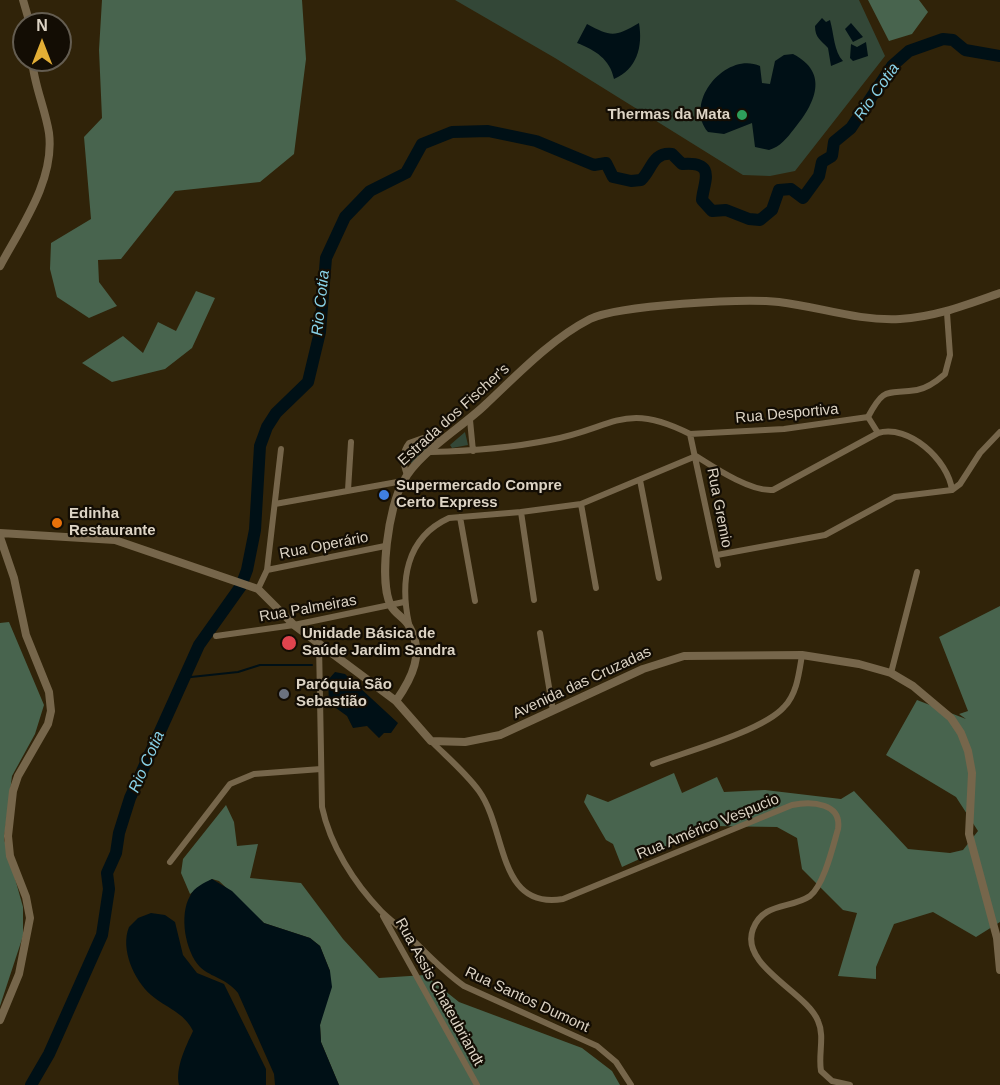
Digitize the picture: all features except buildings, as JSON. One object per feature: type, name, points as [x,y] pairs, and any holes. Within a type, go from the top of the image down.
[{"type":"street","points":[[0,266],[36,196],[49,158],[49,134],[35,72]]},
{"type":"street","name":"Estrada dos Fischer's","points":[[391,606],[385,546],[405,478],[441,441],[470,420],[556,341],[591,319],[608,314],[671,306],[760,301],[849,317],[899,319],[946,313],[1000,293]]},
{"type":"street","points":[[878,433],[868,417],[884,394],[893,390],[922,388],[945,374],[950,355],[946,313]]},
{"type":"street","points":[[432,452],[473,451],[569,436],[628,417],[648,417],[668,422],[690,434]]},
{"type":"street","name":"Rua Desportiva","points":[[690,434],[784,429],[868,417]]},
{"type":"street","points":[[470,420],[473,451]]},
{"type":"street","points":[[396,701],[414,675],[416,665],[416,649],[404,603],[404,582],[414,547],[439,523],[460,517],[521,513],[581,504],[696,456],[713,468],[760,490],[773,490],[878,433],[889,430],[900,431],[943,464],[950,476],[952,490]]},
{"type":"street","points":[[717,555],[825,535],[895,497],[952,490],[960,484],[980,453],[1000,432]]},
{"type":"street","name":"Rua Gremio","points":[[690,434],[718,565]]},
{"type":"street","points":[[275,504],[405,478],[404,453],[409,443],[423,438],[441,441]]},
{"type":"street","points":[[348,490],[351,442]]},
{"type":"street","points":[[258,589],[267,570],[281,449]]},
{"type":"street","points":[[640,480],[659,578]]},
{"type":"street","points":[[581,504],[596,588]]},
{"type":"street","points":[[521,513],[534,600]]},
{"type":"street","points":[[460,517],[475,601]]},
{"type":"street","points":[[0,1020],[19,974],[30,918],[26,897],[10,856],[8,836],[13,791],[18,776],[48,724],[51,711],[49,692],[26,635],[14,578],[0,535],[88,536],[115,540],[258,589],[294,625],[396,701],[431,741]]},
{"type":"street","name":"Rua Operário","points":[[267,570],[385,546]]},
{"type":"street","points":[[891,673],[917,572]]},
{"type":"street","name":"Rua Palmeiras","points":[[216,636],[294,625],[404,603]]},
{"type":"street","points":[[391,606],[409,626]]},
{"type":"street","points":[[540,633],[552,711]]},
{"type":"street","name":"Rua Santos Dumont","points":[[319,644],[322,807],[327,831],[337,853],[380,910],[411,937],[445,974],[464,986],[597,1046],[616,1062],[631,1085]]},
{"type":"street","name":"Avenida das Cruzadas","points":[[431,741],[453,743],[485,739],[643,669],[684,656],[802,656],[859,664],[891,673],[933,700],[951,718],[961,733],[968,751],[972,773],[969,834],[997,938],[1000,970]]},
{"type":"street","points":[[653,764],[740,731],[777,714],[786,706],[794,691],[802,656]]},
{"type":"street","name":"Rua Américo Vespucio","points":[[431,741],[479,790],[489,809],[511,876],[527,896],[538,900],[563,899],[792,805],[821,804],[836,812],[839,820],[838,829],[816,888],[806,898],[781,905],[763,915],[756,923],[751,938],[756,956],[815,1015],[821,1029],[821,1071],[832,1081],[850,1085]]},
{"type":"street","points":[[170,862],[230,784],[254,774],[321,769]]},
{"type":"street","name":"Rua Assis Chateubriandt","points":[[380,910],[477,1085]]},
{"type":"green space","points":[[102,0],[302,0],[306,59],[294,154],[260,182],[175,191],[121,259],[98,260],[99,282],[117,306],[89,318],[57,297],[50,269],[51,243],[91,219],[84,137],[102,118],[99,50]]},
{"type":"green space","name":"Thermas da Mata","points":[[455,0],[859,0],[885,56],[795,171],[770,176],[743,175],[555,58]]},
{"type":"green space","points":[[868,0],[919,0],[928,12],[912,34],[889,41]]},
{"type":"green space","points":[[196,291],[215,298],[192,348],[165,369],[112,382],[82,363],[123,336],[143,353],[158,322],[176,331]]},
{"type":"green space","points":[[465,432],[468,445],[452,448],[450,445]]},
{"type":"green space","points":[[419,443],[431,445],[411,464],[411,451]]},
{"type":"green space","points":[[1000,606],[1000,922],[976,937],[933,912],[894,924],[876,967],[876,979],[838,976],[857,913],[843,910],[802,869],[797,838],[777,827],[712,826],[622,867],[613,844],[606,840],[584,802],[587,794],[608,802],[674,773],[682,793],[717,777],[724,792],[765,790],[841,799],[854,791],[908,849],[950,853],[963,850],[978,831],[956,797],[886,755],[917,700],[966,719],[959,714],[968,711],[939,637]]},
{"type":"green space","points":[[9,622],[44,705],[35,734],[12,776],[4,839],[23,907],[23,936],[0,1006],[0,623]]},
{"type":"green space","points":[[226,805],[234,822],[237,846],[258,844],[250,878],[301,883],[343,939],[379,978],[425,975],[459,1002],[582,1048],[612,1071],[620,1085],[339,1085],[321,1042],[320,1025],[330,971],[320,946],[310,938],[264,923],[219,881],[212,879],[190,894],[181,873],[183,859]]},
{"type":"shaded area","points":[[822,18],[826,22],[830,20],[836,48],[843,61],[831,66],[828,48],[815,30],[815,26]]},
{"type":"shaded area","points":[[639,23],[640,40],[637,56],[622,75],[614,79],[609,66],[601,56],[577,43],[587,24],[613,34]]},
{"type":"shaded area","points":[[851,23],[863,37],[853,42],[845,29]]},
{"type":"shaded area","points":[[866,42],[868,56],[853,61],[850,58],[851,44],[857,47]]},
{"type":"shaded area","points":[[793,54],[812,70],[815,89],[813,99],[802,119],[783,142],[769,150],[755,147],[752,123],[724,134],[708,132],[702,120],[701,107],[712,82],[722,72],[747,63],[760,66],[762,83],[770,84],[775,61],[784,55]]},
{"type":"shaded area","points":[[335,672],[345,674],[398,723],[391,733],[384,733],[379,738],[367,726],[353,728],[347,716],[329,703],[328,680]]},
{"type":"shaded area","points":[[212,879],[232,891],[264,923],[310,938],[320,946],[330,971],[332,987],[320,1025],[321,1042],[339,1085],[275,1085],[274,1074],[238,993],[229,984],[205,971],[195,960],[187,943],[185,913],[194,890]]},
{"type":"shaded area","points":[[151,913],[165,915],[175,922],[183,955],[197,973],[224,984],[266,1069],[266,1085],[179,1085],[180,1064],[193,1031],[185,1019],[145,989],[130,964],[126,945],[129,927],[138,918]]},
{"type":"waterway","name":"Rio Cotia","points":[[31,1085],[49,1054],[102,935],[109,889],[107,873],[116,853],[119,833],[130,798],[199,645],[241,586],[247,570],[255,530],[260,446],[267,427],[276,413],[308,382],[320,332],[326,258],[345,217],[370,191],[406,173],[422,144],[452,132],[488,131],[536,141],[594,165],[606,163],[613,177],[631,181],[641,180],[660,156],[672,154],[682,164],[693,164],[704,170],[706,180],[702,200],[712,211],[726,210],[749,219],[760,220],[772,210],[779,190],[791,189],[803,198],[819,176],[822,162],[832,156],[834,142],[851,128],[892,66],[909,51],[943,39],[953,40],[965,50],[1000,56]]},
{"type":"waterway","points":[[187,673],[191,677],[238,672],[260,665],[312,665]]},
{"type":"place","name":"Thermas da Mata","points":[[742,115]]},
{"type":"place","name":"Supermercado Compre Certo Express","points":[[384,495]]},
{"type":"place","name":"Edinha Restaurante","points":[[57,523]]},
{"type":"place","name":"Unidade Básica de Saúde Jardim Sandra","points":[[289,643]]},
{"type":"place","name":"Paróquia São Sebastião","points":[[284,694]]}]
